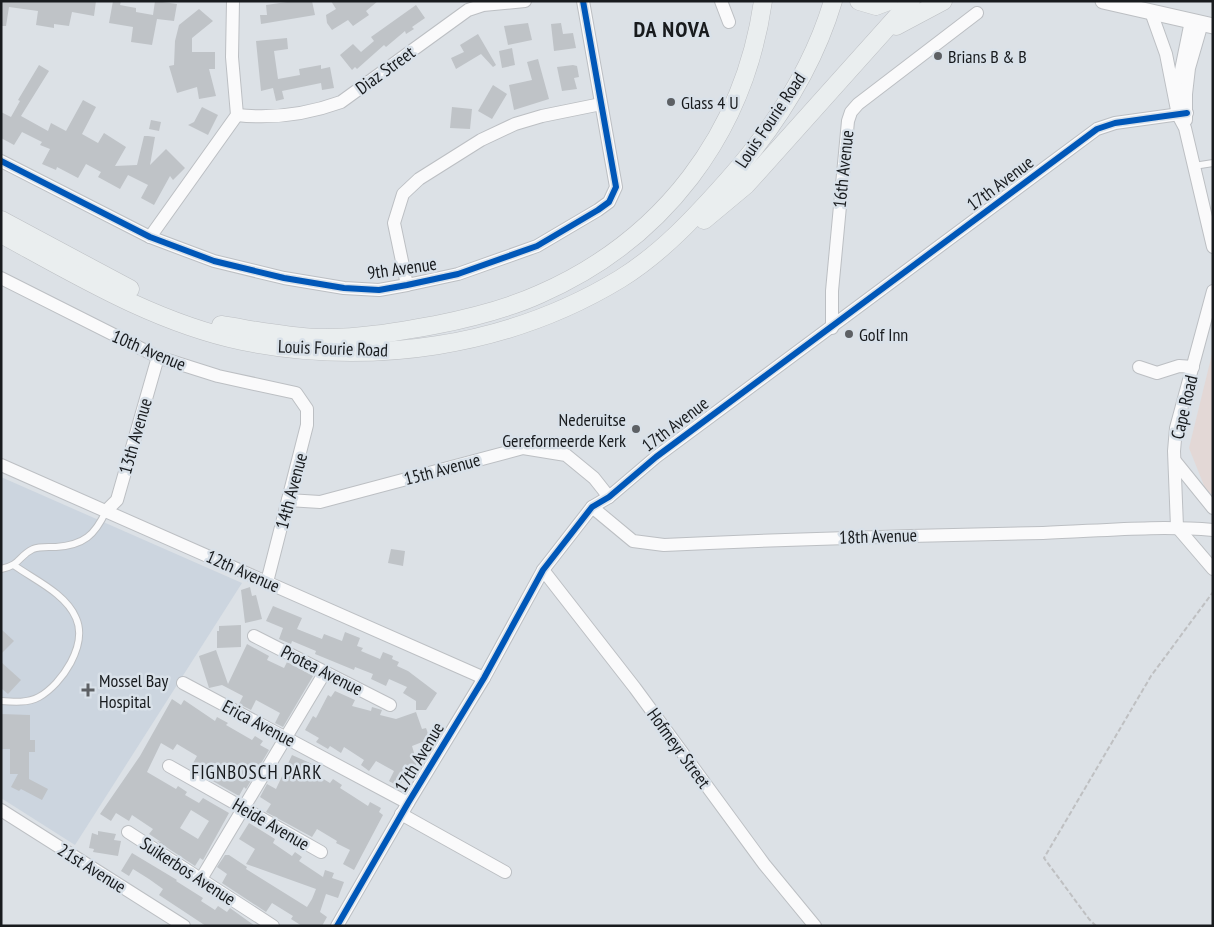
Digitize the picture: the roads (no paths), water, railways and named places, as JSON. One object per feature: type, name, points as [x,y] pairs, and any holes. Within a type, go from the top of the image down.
[{"type":"main road","points":[[221,325],[320,338],[413,329],[477,315],[538,295],[586,271],[648,224],[676,195],[706,157],[740,94],[755,47],[763,1]]},
{"type":"main road","name":"Louis Fourie Road","points":[[1,234],[129,301],[167,318],[243,341],[312,350],[382,352],[429,347],[482,337],[553,313],[621,278],[661,249],[707,204],[746,160],[778,116],[804,71],[826,25],[833,1]]},
{"type":"main road","points":[[859,1],[876,6],[888,1]]},
{"type":"main road","points":[[621,278],[673,248],[746,185],[910,1]]},
{"type":"main road","points":[[876,38],[912,16],[943,1]]},
{"type":"main road","name":"Louis Fourie Road","points":[[1,220],[135,291],[172,308],[221,325],[273,338],[348,346],[381,346],[481,331],[551,308],[618,274],[659,246],[707,204]]},
{"type":"street","points":[[150,237],[237,115],[232,57],[233,1]]},
{"type":"street","name":"Diaz Street","points":[[237,115],[285,116],[317,110],[341,102],[444,25],[468,10],[483,5],[525,1]]},
{"type":"street","name":"9th Avenue","points":[[1,161],[150,237],[214,261],[284,278],[344,288],[379,290],[458,274],[537,246],[609,202],[616,187],[582,1]]},
{"type":"street","points":[[722,1],[729,22]]},
{"type":"street","points":[[1103,1],[1202,23]]},
{"type":"street","points":[[1151,12],[1166,54],[1176,97],[1183,114],[1213,247]]},
{"type":"street","name":"16th Avenue","points":[[832,328],[832,282],[845,148],[851,112],[858,104],[977,13]]},
{"type":"street","points":[[1176,97],[1202,23]]},
{"type":"street","points":[[1183,114],[1189,68],[1202,23]]},
{"type":"street","points":[[407,285],[394,223],[403,194],[420,179],[481,140],[515,124],[542,116],[601,104]]},
{"type":"street","name":"17th Avenue","points":[[337,926],[401,814],[484,678],[543,570],[592,507],[609,496],[656,457],[832,328],[1097,129],[1115,124],[1183,114]]},
{"type":"street","name":"10th Avenue","points":[[1,278],[158,357],[218,376],[288,390],[296,393],[303,400]]},
{"type":"street","name":"Cape Road","points":[[1178,527],[1175,460],[1176,428],[1213,291]]},
{"type":"street","name":"13th Avenue","points":[[106,511],[117,500],[158,357]]},
{"type":"street","points":[[1139,367],[1157,373],[1179,366],[1192,367]]},
{"type":"street","name":"14th Avenue","points":[[267,582],[307,425],[308,416],[303,400]]},
{"type":"street","name":"15th Avenue","points":[[288,500],[320,502],[523,448],[566,455],[577,462],[609,496]]},
{"type":"street","points":[[1175,460],[1213,508]]},
{"type":"street","name":"12th Avenue","points":[[1,465],[484,678]]},
{"type":"street","name":"18th Avenue","points":[[592,507],[633,541],[664,545],[869,536],[1074,532],[1178,527],[1213,530]]},
{"type":"street","points":[[1178,527],[1213,569]]},
{"type":"street","name":"Hofmeyr Street","points":[[543,570],[635,688],[764,864],[815,926]]},
{"type":"street","name":"Protea Avenue","points":[[254,636],[390,704]]},
{"type":"street","points":[[200,879],[325,672]]},
{"type":"street","name":"Erica Avenue","points":[[183,683],[408,803]]},
{"type":"street","name":"Heide Avenue","points":[[169,766],[321,852]]},
{"type":"street","name":"21st Avenue","points":[[1,810],[184,926]]},
{"type":"street","points":[[401,814],[505,872]]},
{"type":"street","name":"Suikerbos Avenue","points":[[128,832],[273,926]]},
{"type":"lane","points":[[1194,166],[1213,163]]},
{"type":"lane","points":[[1,569],[15,566],[33,549],[68,546],[90,536],[98,530],[106,511]]},
{"type":"lane","points":[[1,701],[27,701],[39,697],[53,685],[72,660],[80,631],[77,618],[69,606],[15,566]]},
{"type":"place","name":"Brians B & B","points":[[938,56]]},
{"type":"place","name":"Glass 4 U","points":[[671,102]]},
{"type":"place","name":"Golf Inn","points":[[849,334]]},
{"type":"place","name":"Nederuitse Gereformeerde Kerk","points":[[636,429]]},
{"type":"place","name":"Mossel Bay Hospital","points":[[88,690]]},
{"type":"district","name":"DA NOVA","points":[[672,29]]},
{"type":"district","name":"FIGNBOSCH PARK","points":[[257,772]]}]
